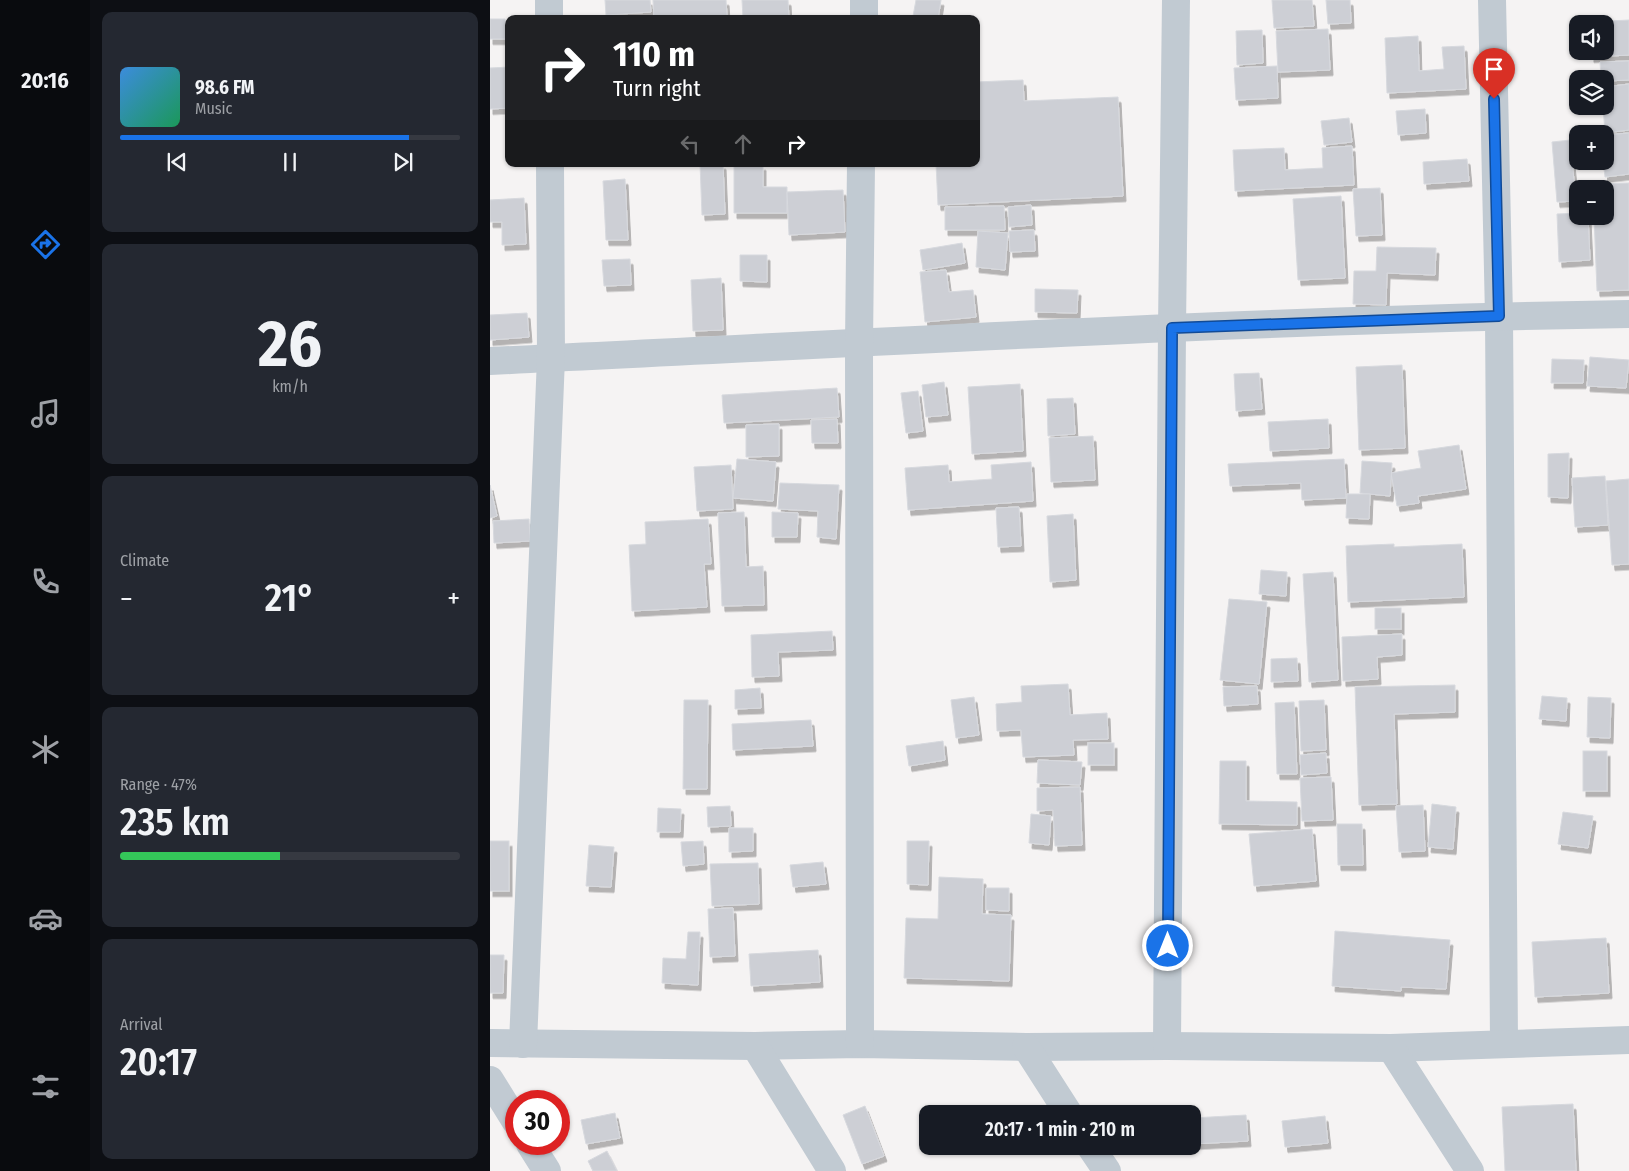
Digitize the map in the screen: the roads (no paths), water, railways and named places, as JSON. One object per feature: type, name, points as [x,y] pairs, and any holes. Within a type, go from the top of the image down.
[{"type":"street","points":[[549,0],[549,15]]},
{"type":"street","points":[[864,0],[864,15]]},
{"type":"street","points":[[1167,1046],[1176,0]]},
{"type":"street","points":[[1492,0],[1499,316],[1504,1044]]},
{"type":"street","points":[[523,1044],[551,358],[550,167]]},
{"type":"street","points":[[860,1044],[859,344],[862,167]]},
{"type":"street","points":[[490,361],[1172,328],[1499,316],[1629,314]]},
{"type":"street","points":[[490,1043],[755,1046],[860,1044],[1026,1048],[1167,1046],[1392,1048],[1629,1040]]},
{"type":"street","points":[[755,1046],[832,1171]]},
{"type":"street","points":[[1026,1048],[1063,1105]]},
{"type":"street","points":[[1392,1048],[1470,1171]]},
{"type":"street","points":[[490,1080],[505,1104]]},
{"type":"street","points":[[537,1155],[547,1171]]},
{"type":"street","points":[[1096,1155],[1107,1171]]}]
